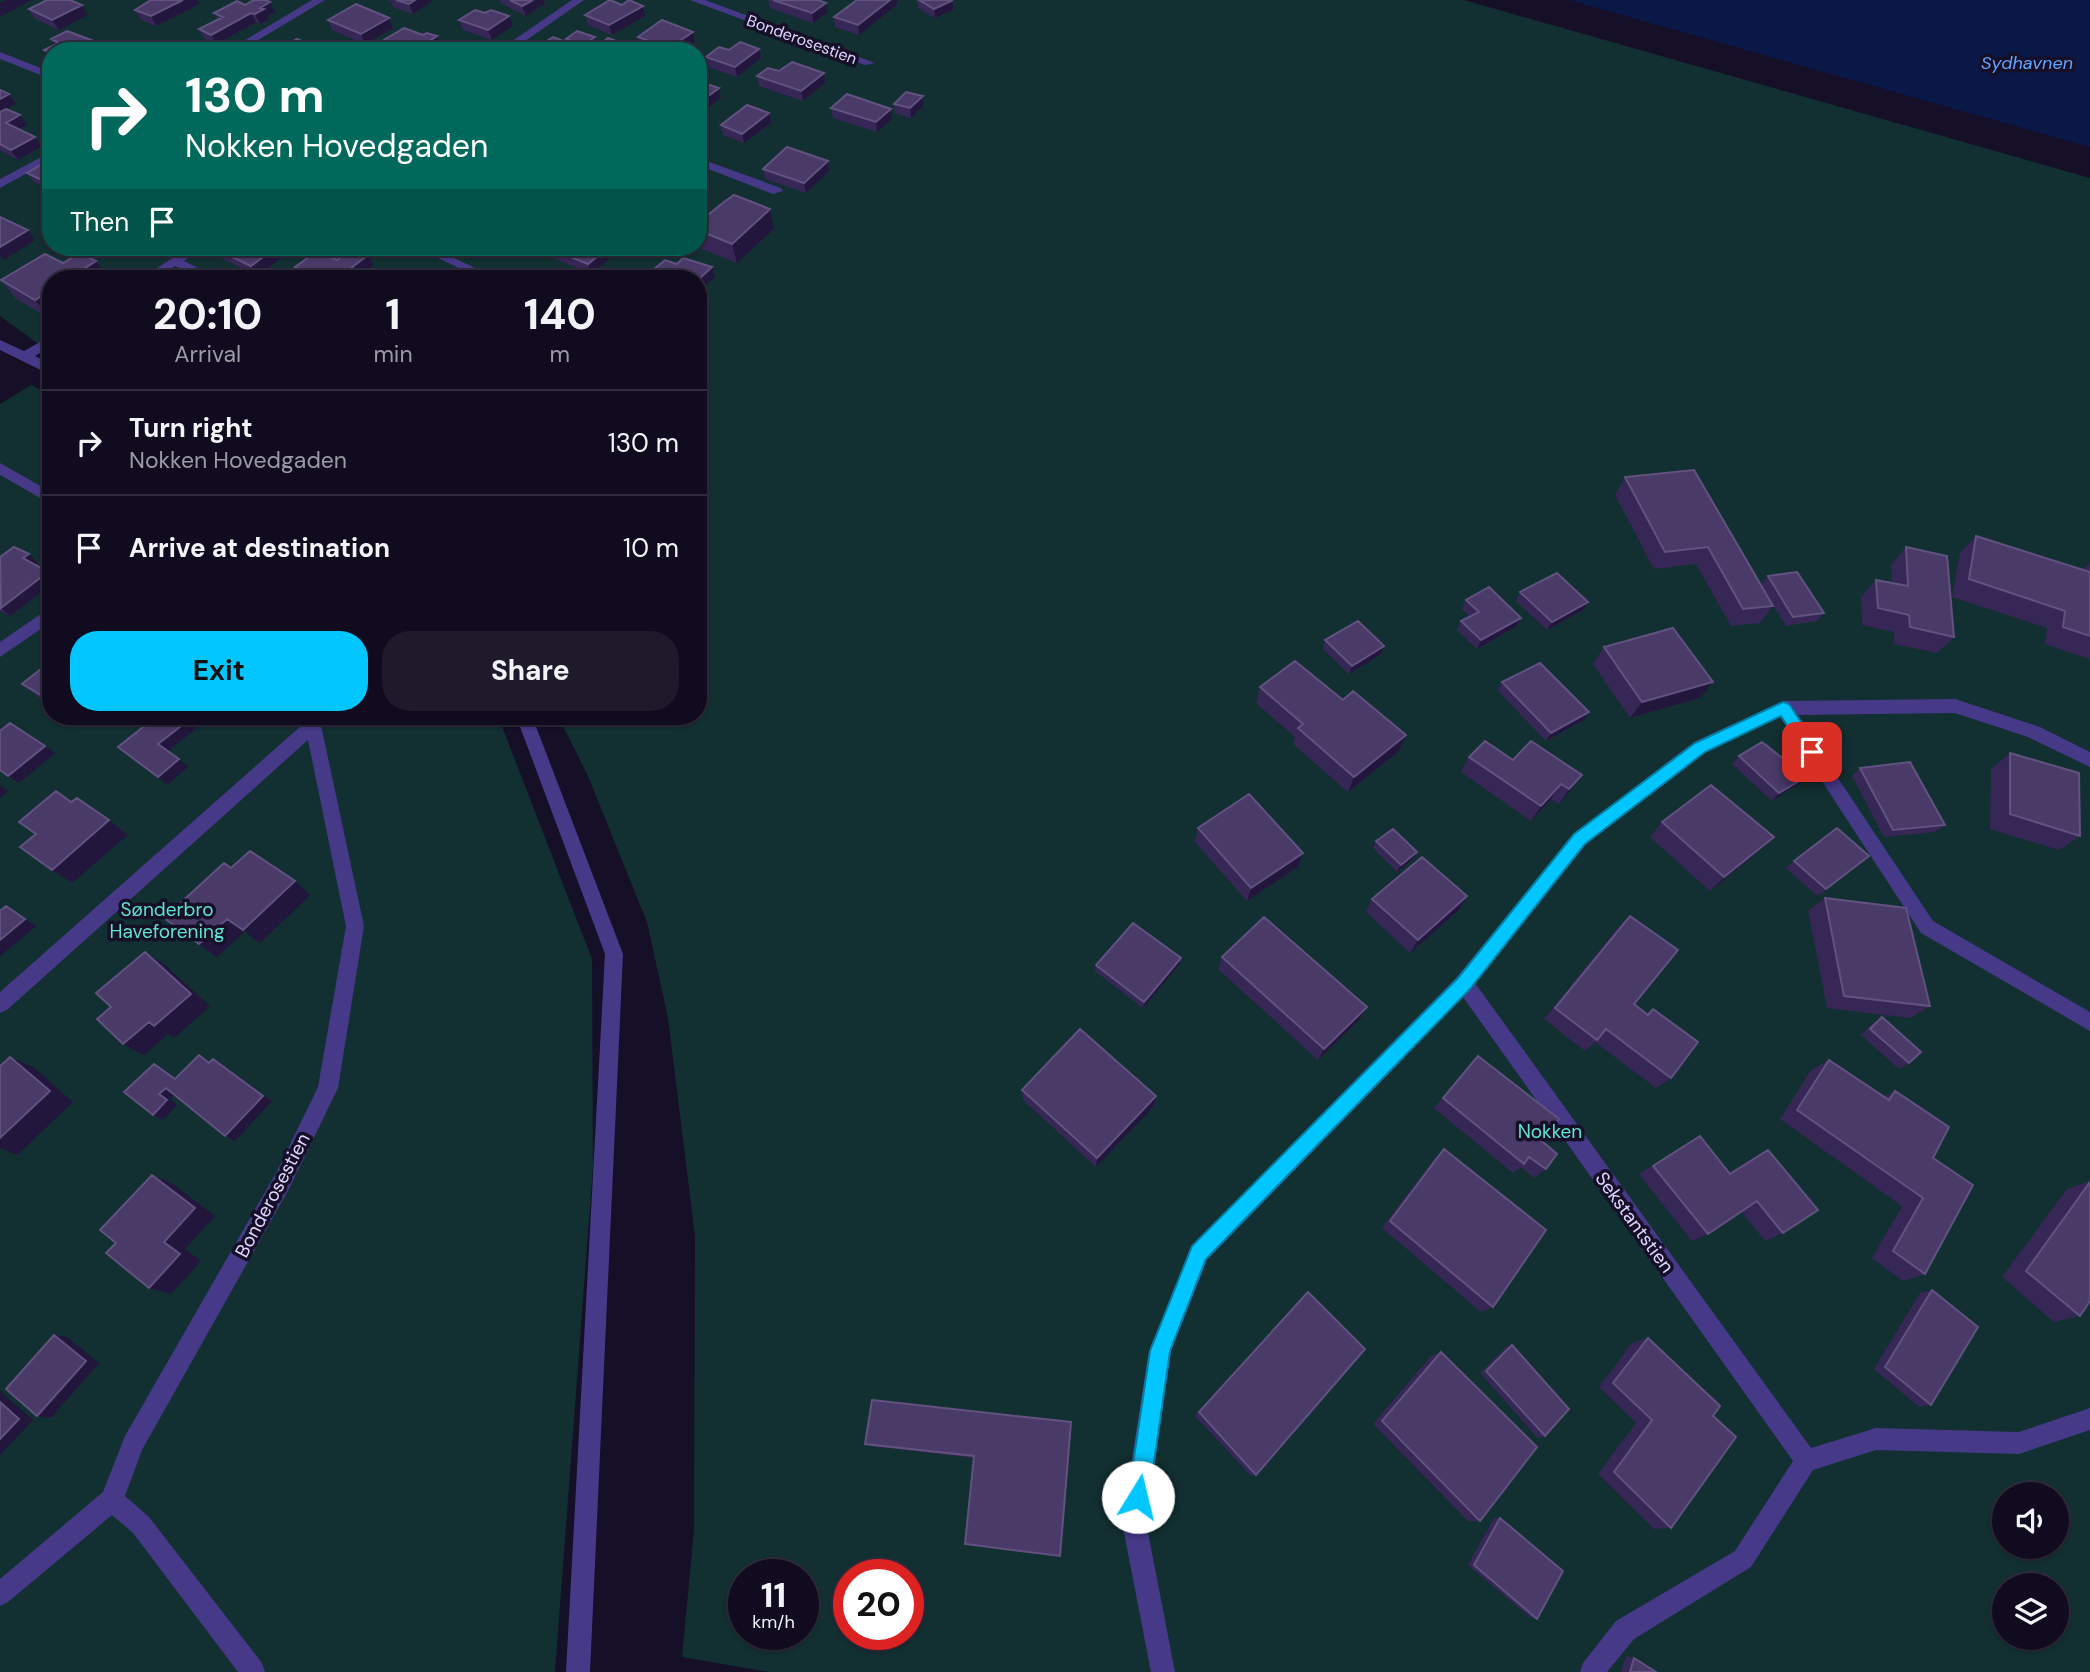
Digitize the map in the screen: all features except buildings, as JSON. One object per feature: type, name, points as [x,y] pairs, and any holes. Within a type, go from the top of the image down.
[{"type":"lane","points":[[293,0],[309,6]]},
{"type":"lane","points":[[247,42],[320,0]]},
{"type":"lane","points":[[516,42],[579,0]]},
{"type":"lane","name":"Bonderosestien","points":[[695,0],[869,63]]},
{"type":"lane","points":[[0,55],[42,72]]},
{"type":"lane","points":[[0,184],[42,160]]},
{"type":"lane","points":[[707,164],[777,191]]},
{"type":"lane","points":[[160,270],[182,256]]},
{"type":"lane","points":[[441,256],[472,270]]},
{"type":"lane","points":[[174,261],[194,270]]},
{"type":"lane","points":[[0,344],[42,365]]},
{"type":"lane","points":[[25,356],[42,346]]},
{"type":"lane","points":[[0,468],[42,494]]},
{"type":"lane","points":[[0,651],[42,619]]},
{"type":"lane","points":[[1163,1672],[1134,1522],[1160,1351],[1199,1253],[1464,983],[1580,839],[1700,747],[1783,708],[1955,706],[2034,732],[2090,760]]},
{"type":"lane","points":[[1783,708],[1927,927],[2090,1022]]},
{"type":"lane","name":"Bonderosestien","points":[[0,1004],[303,725]]},
{"type":"lane","name":"Bonderosestien","points":[[0,1594],[112,1500],[133,1444],[283,1180],[328,1088],[355,926],[309,725]]},
{"type":"lane","points":[[527,725],[614,954],[578,1672]]},
{"type":"lane","name":"Sekstantstien","points":[[1464,983],[1806,1461]]},
{"type":"lane","points":[[1592,1672],[1625,1629],[1744,1559],[1806,1461],[1876,1439],[2019,1443],[2090,1419]]},
{"type":"lane","points":[[112,1500],[141,1525],[253,1672]]},
{"type":"green space","name":"Nokken","points":[[0,0],[1464,0],[2090,178],[2090,1672],[769,1672],[682,1657],[694,1530],[695,1236],[668,1018],[647,922],[588,776],[562,725],[707,725],[707,270],[42,270],[42,346],[0,316]]},
{"type":"green space","name":"Sønderbro Haveforening","points":[[31,385],[42,390],[42,725],[501,725],[592,959],[593,1167],[555,1672],[0,1672],[0,404]]},
{"type":"water","name":"Sydhavnen","points":[[1569,0],[2090,0],[2090,147]]},
{"type":"route","points":[[1138,1497],[1160,1351],[1199,1253],[1464,983],[1580,839],[1700,747],[1783,708],[1812,752]]}]
